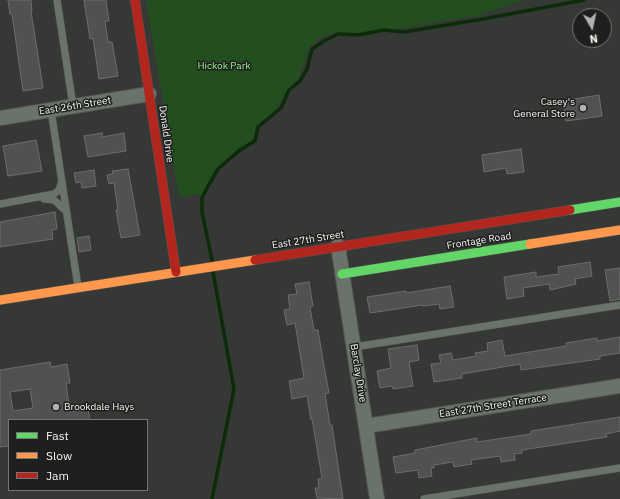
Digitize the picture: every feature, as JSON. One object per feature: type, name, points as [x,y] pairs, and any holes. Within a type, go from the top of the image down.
[{"type":"main road","name":"Donald Drive","points":[[135,0],[176,272]]},
{"type":"main road","name":"East 27th Street","points":[[0,300],[620,202]]},
{"type":"main road","name":"Frontage Road","points":[[342,274],[620,230]]},
{"type":"street","name":"East 26th Street","points":[[0,118],[149,94]]},
{"type":"street","name":"Barclay Drive","points":[[338,246],[377,499]]},
{"type":"street","name":"East 27th Street Terrace","points":[[366,426],[620,386]]},
{"type":"lane","points":[[57,0],[73,106]]},
{"type":"lane","points":[[51,110],[78,287]]},
{"type":"lane","points":[[0,204],[54,194],[60,190],[62,183]]},
{"type":"lane","points":[[34,198],[54,200],[66,211]]},
{"type":"lane","points":[[354,347],[620,305]]},
{"type":"lane","points":[[424,499],[620,468]]},
{"type":"green space","name":"Hickok Park","points":[[146,0],[524,0],[480,15],[404,28],[358,33],[336,32],[319,38],[309,48],[298,79],[288,89],[274,112],[257,125],[253,139],[217,167],[202,194],[179,197]]},
{"type":"building","points":[[8,0],[31,0],[31,11],[43,88],[23,91],[12,14],[10,14]]},
{"type":"building","points":[[84,0],[106,0],[109,21],[105,21],[108,42],[112,42],[118,76],[99,79],[93,38],[90,39]]},
{"type":"building","name":"Casey's General Store","points":[[599,95],[602,116],[566,121],[563,101]]},
{"type":"building","points":[[102,133],[102,137],[124,133],[126,151],[88,157],[84,136]]},
{"type":"building","points":[[36,140],[42,171],[8,176],[3,146]]},
{"type":"building","points":[[521,149],[524,172],[507,174],[506,168],[484,172],[482,155]]},
{"type":"building","points":[[128,169],[140,235],[121,238],[116,210],[118,210],[114,183],[109,184],[107,175],[113,174],[112,171]]},
{"type":"building","points":[[94,170],[96,186],[82,188],[81,182],[76,183],[74,173]]},
{"type":"building","points":[[55,212],[57,229],[52,230],[53,239],[0,247],[0,222]]},
{"type":"building","points":[[89,236],[91,250],[79,252],[77,238]]},
{"type":"building","points":[[590,262],[592,276],[575,279],[576,284],[550,290],[549,284],[523,288],[524,296],[507,299],[504,277],[536,272],[536,277],[559,274],[558,267]]},
{"type":"building","points":[[620,268],[620,299],[610,301],[605,270]]},
{"type":"building","points":[[309,282],[313,306],[310,307],[314,330],[318,330],[329,393],[325,394],[330,425],[332,425],[343,499],[317,498],[315,488],[319,488],[318,479],[322,478],[307,396],[292,399],[289,381],[304,378],[295,323],[287,325],[284,310],[290,309],[288,295],[297,294],[295,284]]},
{"type":"building","points":[[450,286],[454,307],[440,309],[439,304],[423,305],[370,313],[367,297]]},
{"type":"building","points":[[620,337],[620,353],[600,356],[600,359],[521,370],[520,364],[462,374],[462,378],[434,382],[431,364],[441,363],[439,355],[451,353],[453,360],[476,356],[475,353],[488,351],[487,343],[502,340],[505,356],[566,346],[566,343],[597,338],[597,341]]},
{"type":"building","points":[[417,345],[419,360],[409,362],[413,386],[393,389],[392,386],[380,388],[377,371],[391,368],[388,349]]},
{"type":"building","name":"Brookdale Hays","points":[[50,362],[51,367],[67,364],[70,383],[66,383],[70,412],[88,409],[90,419],[8,419],[8,446],[0,447],[0,370]],"holes":[[[30,389],[33,408],[13,411],[10,392]]]},
{"type":"building","points":[[620,417],[620,431],[606,434],[607,437],[522,450],[522,453],[514,454],[515,460],[501,462],[500,456],[471,460],[472,464],[454,467],[453,462],[434,465],[434,468],[431,468],[432,476],[419,478],[418,470],[396,473],[393,457],[415,453],[415,450],[477,438],[477,442],[531,434],[531,431]]},
{"type":"waterway","points":[[212,260],[202,212],[202,198],[218,169],[240,150],[255,141],[258,127],[281,108],[289,90],[300,81],[307,69],[312,49],[338,34],[358,35],[384,30],[404,32],[584,0]]},
{"type":"waterway","points":[[212,499],[234,389],[213,272]]},
{"type":"traffic: fast","points":[[570,210],[620,202]]},
{"type":"traffic: fast","points":[[342,274],[530,244]]},
{"type":"traffic: slow","points":[[530,244],[620,230]]},
{"type":"traffic: slow","points":[[0,300],[255,260]]},
{"type":"traffic: jam","points":[[135,0],[176,272]]},
{"type":"traffic: jam","points":[[255,260],[570,210]]},
{"type":"place","name":"Casey's General Store","points":[[583,108]]},
{"type":"place","name":"Brookdale Hays","points":[[56,407]]}]
